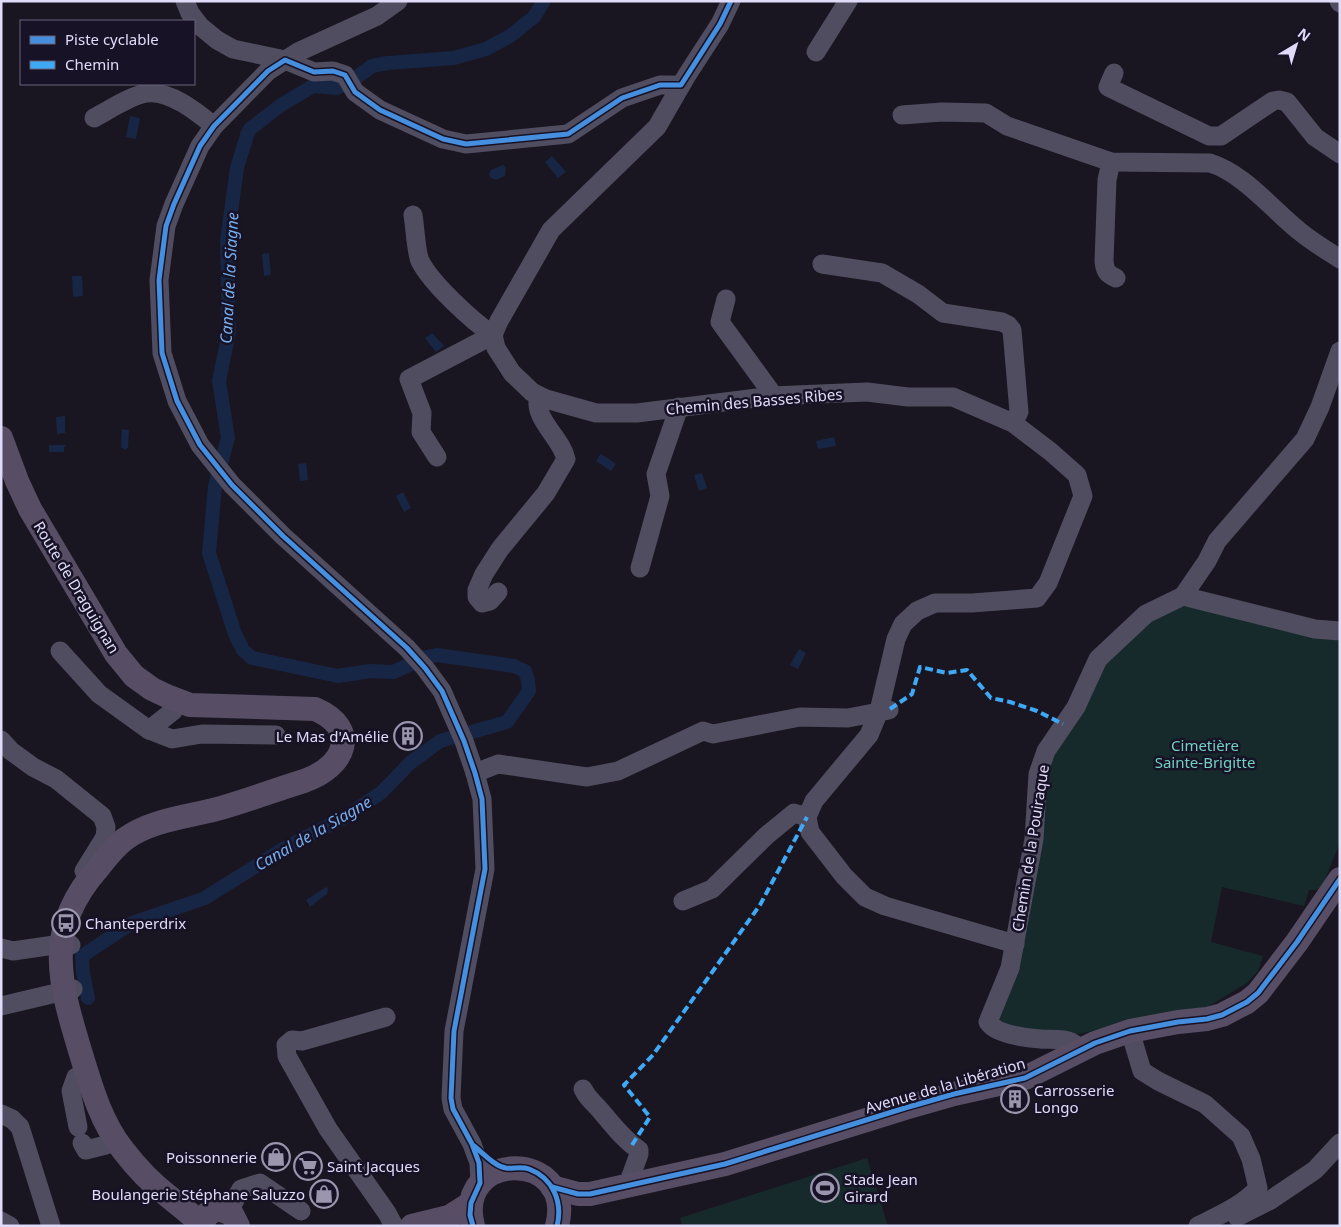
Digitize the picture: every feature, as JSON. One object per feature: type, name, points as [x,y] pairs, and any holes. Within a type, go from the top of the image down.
[{"type":"main road","name":"Route de Draguignan","points":[[1,438],[17,482],[30,509],[116,654],[140,680],[152,688],[190,705],[315,709],[327,714],[336,722],[341,733],[342,745],[339,758],[328,769],[314,778],[219,809],[164,822],[144,829],[126,839],[104,861],[66,922],[66,945],[60,968],[111,1114],[145,1166],[190,1203],[223,1222]]},
{"type":"main road","name":"Avenue de la Libération","points":[[552,1187],[578,1194],[617,1189],[725,1164],[790,1146],[905,1108],[954,1094],[1025,1078],[1081,1049],[1130,1031],[1178,1022],[1208,1019],[1222,1015],[1247,1002],[1271,978],[1340,880]]},
{"type":"main road","name":"Route de Draguignan","points":[[68,990],[79,1069],[92,1091],[112,1135],[114,1147],[167,1195],[194,1216],[223,1222]]},
{"type":"main road","points":[[412,1226],[449,1217],[476,1193],[492,1173],[505,1168],[517,1167],[528,1169],[546,1179],[552,1187],[557,1197],[559,1208],[558,1222]]},
{"type":"main road","name":"Avenue de la Libération","points":[[558,1222],[570,1209],[617,1189]]},
{"type":"main road","points":[[473,1226],[470,1215],[476,1193]]},
{"type":"street","points":[[185,1],[190,13],[200,26],[217,40],[233,48],[285,60],[314,72],[333,70],[345,75],[355,92],[380,110],[443,139],[466,144],[568,134],[622,98],[660,85],[681,85]]},
{"type":"street","points":[[398,1],[377,16],[298,52],[268,71],[214,126],[200,146],[166,226],[159,280],[162,353],[177,401],[200,446],[232,485],[283,536],[407,648],[442,691],[474,767],[482,799],[485,869],[454,1031],[451,1098],[453,1109],[472,1144],[479,1163],[476,1193]]},
{"type":"street","points":[[437,457],[421,432],[422,414],[409,379],[493,335],[551,230],[657,127],[720,24],[731,1]]},
{"type":"street","points":[[816,52],[848,1]]},
{"type":"street","points":[[1114,72],[1108,87],[1209,136],[1221,136],[1273,101],[1287,102],[1315,136],[1340,154]]},
{"type":"street","points":[[94,118],[136,96],[148,93],[162,94],[184,103],[214,126]]},
{"type":"street","points":[[902,115],[942,112],[986,113],[1007,126],[1110,162],[1210,163],[1221,166],[1266,200],[1299,231],[1340,259]]},
{"type":"street","points":[[1110,162],[1107,180],[1104,261],[1105,270],[1116,278]]},
{"type":"street","points":[[413,215],[420,260],[438,284],[478,325],[493,335]]},
{"type":"street","points":[[822,264],[882,273],[918,294],[943,313],[1002,322],[1008,325],[1012,330],[1019,412],[1013,423]]},
{"type":"street","points":[[726,299],[720,322],[774,396]]},
{"type":"street","name":"Chemin des Basses Ribes","points":[[493,335],[496,348],[512,374],[532,392],[539,396],[596,413],[637,413],[774,396],[867,392],[908,397],[953,397],[1013,423],[1077,475],[1083,496],[1048,583],[1036,598],[972,603],[935,603],[917,611],[903,624],[896,639],[885,710],[869,735],[814,801],[808,817]]},
{"type":"street","points":[[1340,351],[1320,407],[1305,439],[1218,541],[1183,596],[1315,629],[1340,630]]},
{"type":"street","points":[[498,592],[490,601],[482,603],[477,597],[477,590],[484,574],[500,549],[546,494],[566,459],[564,450],[542,419],[536,407],[539,396]]},
{"type":"street","points":[[640,568],[660,496],[656,474],[679,408]]},
{"type":"street","name":"Chemin de la Pouiraque","points":[[1081,1049],[1072,1042],[1064,1040],[1037,1039],[1001,1032],[992,1028],[988,1022],[1010,968],[1015,944],[1034,839],[1038,774],[1046,751],[1076,707],[1098,659],[1124,632],[1146,614],[1183,596]]},
{"type":"street","points":[[60,651],[99,694],[149,730],[172,739],[202,734],[276,735]]},
{"type":"street","points":[[149,730],[173,711],[179,701]]},
{"type":"street","points":[[474,767],[498,764],[587,777],[618,772],[703,731],[713,734],[800,717],[848,718],[885,710]]},
{"type":"street","points":[[1,740],[11,751],[33,767],[56,779],[102,816],[106,827],[105,837],[80,879],[80,886],[85,891]]},
{"type":"street","points":[[683,901],[712,889],[766,836],[794,813],[808,817],[810,832],[844,876],[865,897],[885,906],[1015,944]]},
{"type":"street","points":[[1,948],[13,951],[66,945]]},
{"type":"street","points":[[1,1006],[68,990]]},
{"type":"street","points":[[386,1017],[302,1041],[292,1040],[286,1045],[287,1056],[328,1129],[387,1213],[394,1226]]},
{"type":"street","points":[[1130,1031],[1142,1071],[1205,1104],[1241,1136],[1251,1158],[1258,1188],[1240,1205],[1198,1226]]},
{"type":"street","points":[[79,1069],[71,1091],[80,1135],[86,1150],[114,1147]]},
{"type":"street","points":[[583,1089],[588,1099],[610,1123],[639,1150],[639,1154],[617,1189]]},
{"type":"street","points":[[1,1114],[12,1119],[20,1127],[51,1226]]},
{"type":"street","points":[[1210,1226],[1239,1216],[1268,1201],[1314,1170],[1340,1143]]},
{"type":"street","points":[[472,1144],[489,1159],[505,1168]]},
{"type":"street","points":[[223,1222],[241,1189],[260,1183],[301,1211]]},
{"type":"street","points":[[1,1221],[10,1226]]},
{"type":"green space","name":"Cimetière Sainte-Brigitte","points":[[1187,606],[1334,638],[1340,642],[1340,842],[1321,890],[1309,890],[1304,906],[1222,887],[1211,942],[1263,956],[1258,971],[1247,983],[1201,1011],[1072,1035],[1037,1034],[996,1020],[1042,777],[1102,661],[1162,610]]},
{"type":"green space","name":"Stade Jean Girard","points":[[867,1158],[888,1226],[683,1226],[680,1218]]},
{"type":"water","points":[[130,116],[140,118],[136,139],[126,137]]},
{"type":"water","points":[[552,156],[566,172],[558,178],[545,162]]},
{"type":"water","points":[[503,165],[506,168],[505,176],[496,180],[491,178],[489,174],[491,170]]},
{"type":"water","points":[[269,253],[271,275],[264,276],[262,254]]},
{"type":"water","points":[[72,276],[82,276],[83,296],[73,297]]},
{"type":"water","points":[[432,333],[444,346],[436,352],[425,338]]},
{"type":"water","points":[[65,416],[65,433],[57,434],[56,417]]},
{"type":"water","points":[[122,429],[129,430],[128,448],[125,450],[121,447]]},
{"type":"water","points":[[834,437],[836,446],[818,449],[816,441]]},
{"type":"water","points":[[49,445],[66,446],[64,447],[64,452],[49,452]]},
{"type":"water","points":[[601,454],[616,464],[611,471],[596,461]]},
{"type":"water","points":[[306,463],[308,480],[300,481],[298,464]]},
{"type":"water","points":[[702,473],[707,488],[699,491],[694,475]]},
{"type":"water","points":[[403,492],[411,508],[404,512],[396,496]]},
{"type":"water","points":[[799,649],[806,653],[798,669],[790,665]]},
{"type":"water","points":[[326,887],[329,890],[327,891],[328,893],[310,907],[306,900]]},
{"type":"waterway","name":"Canal de la Siagne","points":[[88,998],[82,956],[132,923],[205,898],[283,849],[347,816],[382,792],[410,763],[440,741],[507,722],[529,691],[525,671],[514,666],[437,655],[427,657],[393,672],[370,671],[338,676],[252,658],[243,650],[235,634],[209,553],[215,486],[228,438],[219,381],[229,332],[227,241],[237,168],[250,129],[281,105],[313,86],[337,88],[353,80],[372,66],[454,58],[486,49],[510,36],[534,17],[544,1]]},
{"type":"marked path","points":[[890,709],[912,694],[920,667],[947,673],[967,670],[991,698],[1037,711],[1063,724]]},
{"type":"marked path","points":[[632,1145],[650,1117],[624,1085],[653,1055],[760,905],[807,817]]},
{"type":"cycle path","points":[[473,1226],[470,1215],[471,1203],[480,1183],[479,1163],[472,1144],[453,1109],[451,1098],[454,1031],[485,869],[482,799],[475,773],[464,741],[442,691],[425,668],[407,648],[283,536],[232,485],[200,445],[177,401],[162,353],[159,280],[166,226],[200,146],[214,126],[268,71],[285,60],[314,72],[333,71],[345,75],[355,92],[380,110],[443,139],[466,144],[568,134],[622,98],[660,85],[681,85],[720,24],[731,1]]},
{"type":"cycle path","points":[[552,1187],[578,1194],[590,1194],[725,1164],[905,1108],[954,1094],[1025,1078],[1095,1043],[1130,1031],[1222,1015],[1247,1002],[1258,993],[1297,942],[1340,879]]},
{"type":"cycle path","points":[[474,1146],[502,1167],[526,1168],[544,1178],[550,1185],[557,1200],[559,1208],[557,1226]]},
{"type":"place","name":"Le Mas d'Amélie","points":[[408,736]]},
{"type":"place","name":"Chanteperdrix","points":[[66,923]]},
{"type":"place","name":"Carrosserie Longo","points":[[1015,1099]]},
{"type":"place","name":"Poissonnerie","points":[[276,1157]]},
{"type":"place","name":"Saint Jacques","points":[[308,1166]]},
{"type":"place","name":"Stade Jean Girard","points":[[825,1188]]},
{"type":"place","name":"Boulangerie Stéphane Saluzzo","points":[[324,1194]]}]
